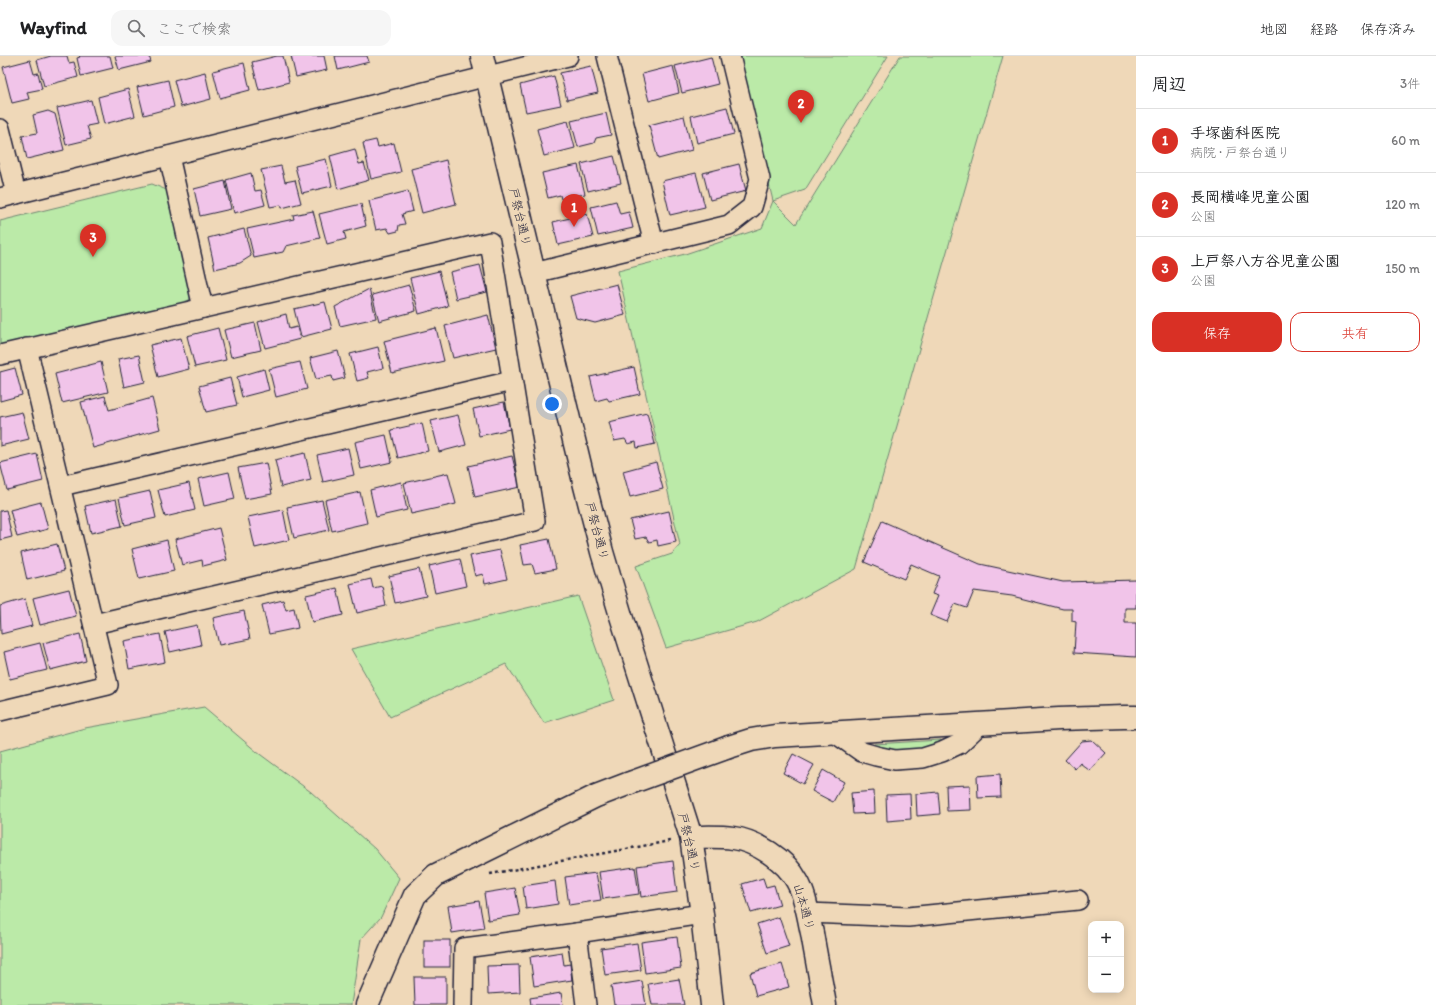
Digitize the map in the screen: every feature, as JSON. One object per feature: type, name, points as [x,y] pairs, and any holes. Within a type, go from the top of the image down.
[{"type":"street","points":[[0,129],[8,196],[169,156],[484,66],[568,56]]},
{"type":"street","points":[[607,56],[654,244]]},
{"type":"street","points":[[534,273],[729,225],[752,207],[760,179],[730,56]]},
{"type":"street","name":"戸祭台通り","points":[[484,66],[602,552],[691,837],[702,914],[712,1005]]},
{"type":"street","points":[[169,156],[203,308]]},
{"type":"street","points":[[0,355],[490,242],[535,521],[94,624]]},
{"type":"street","points":[[0,711],[108,685],[28,348]]},
{"type":"street","points":[[61,486],[512,381]]},
{"type":"street","points":[[367,1005],[415,894],[436,875],[596,796],[630,783],[729,747],[751,740],[775,736],[1124,716],[1136,717]]},
{"type":"street","points":[[835,733],[862,752],[894,760],[916,759],[942,752],[959,744],[980,724]]},
{"type":"street","name":"山本通り","points":[[691,837],[733,838],[746,841],[760,847],[786,866],[797,880],[808,914],[825,1005]]},
{"type":"street","points":[[808,914],[908,917],[1078,900]]},
{"type":"street","points":[[463,1005],[464,948],[702,914]]},
{"type":"street","points":[[577,933],[586,1005]]},
{"type":"path","points":[[484,876],[691,837]]},
{"type":"green space","points":[[738,56],[888,56],[805,190],[773,201]]},
{"type":"green space","points":[[900,56],[1003,56],[856,569],[757,622],[666,648],[636,566],[672,554],[680,545],[618,271],[685,254],[762,228],[773,201],[796,224]]},
{"type":"green space","points":[[152,184],[169,191],[195,293],[187,302],[0,346],[0,221]]},
{"type":"green space","points":[[578,596],[614,700],[544,723],[506,664],[390,717],[351,649]]},
{"type":"green space","points":[[204,707],[257,752],[311,792],[375,849],[399,878],[381,917],[361,939],[351,1005],[0,1005],[0,751],[85,728]]},
{"type":"green space","points":[[941,740],[941,742],[917,750],[900,752],[874,747],[874,744]]},
{"type":"building","points":[[51,56],[67,56],[69,63],[74,62],[78,77],[44,86],[37,60]]},
{"type":"building","points":[[79,56],[110,56],[113,68],[81,76],[77,58],[80,57]]},
{"type":"building","points":[[115,56],[149,56],[151,62],[119,70]]},
{"type":"building","points":[[283,56],[289,82],[259,90],[252,62]]},
{"type":"building","points":[[291,56],[324,56],[327,70],[296,77]]},
{"type":"building","points":[[335,56],[367,56],[369,62],[338,70]]},
{"type":"building","points":[[711,57],[718,84],[682,93],[675,66]]},
{"type":"building","points":[[30,60],[34,74],[38,73],[42,89],[27,92],[29,99],[12,103],[3,67]]},
{"type":"building","points":[[244,63],[250,90],[220,98],[213,71]]},
{"type":"building","points":[[591,66],[598,93],[567,100],[560,73]]},
{"type":"building","points":[[673,66],[679,93],[649,101],[642,74]]},
{"type":"building","points":[[205,72],[211,99],[181,107],[174,80]]},
{"type":"building","points":[[554,76],[561,105],[526,112],[520,85]]},
{"type":"building","points":[[168,80],[174,107],[144,115],[137,87]]},
{"type":"building","points":[[128,89],[135,116],[104,124],[98,97]]},
{"type":"building","points":[[91,100],[97,124],[87,126],[91,139],[66,145],[57,108]]},
{"type":"building","points":[[727,107],[734,134],[697,143],[691,116]]},
{"type":"building","points":[[48,111],[55,114],[64,150],[27,159],[22,136],[37,133],[33,115]]},
{"type":"building","points":[[606,113],[611,135],[596,138],[594,143],[578,147],[571,121]]},
{"type":"building","points":[[684,116],[692,150],[658,159],[649,125]]},
{"type":"building","points":[[568,121],[575,148],[544,156],[537,129]]},
{"type":"building","points":[[376,140],[378,147],[394,143],[401,172],[371,179],[363,143]]},
{"type":"building","points":[[355,149],[359,164],[364,163],[369,180],[338,189],[330,156]]},
{"type":"building","points":[[614,156],[621,183],[588,191],[581,164]]},
{"type":"building","points":[[326,159],[332,186],[302,193],[295,166]]},
{"type":"building","points":[[446,160],[456,204],[422,213],[411,169]]},
{"type":"building","points":[[739,164],[746,191],[710,200],[703,173]]},
{"type":"building","points":[[578,165],[585,194],[561,199],[560,195],[548,198],[542,173]]},
{"type":"building","points":[[281,166],[285,182],[295,180],[301,203],[282,208],[281,205],[270,207],[261,170]]},
{"type":"building","points":[[251,173],[255,191],[261,190],[265,205],[234,213],[226,180]]},
{"type":"building","points":[[696,173],[705,207],[670,215],[662,181]]},
{"type":"building","points":[[225,181],[231,209],[200,216],[194,189]]},
{"type":"building","points":[[408,191],[413,211],[402,214],[405,224],[399,225],[398,231],[390,233],[387,228],[376,230],[369,201]]},
{"type":"building","points":[[616,201],[620,214],[629,212],[633,228],[598,236],[591,207]]},
{"type":"building","points":[[361,204],[366,226],[344,232],[346,239],[327,244],[319,214]]},
{"type":"building","points":[[313,211],[320,238],[286,246],[283,252],[254,258],[247,229],[294,219],[293,215]]},
{"type":"building","points":[[587,214],[593,237],[558,245],[553,222]]},
{"type":"building","points":[[244,229],[251,256],[240,263],[215,269],[208,238]]},
{"type":"building","points":[[480,265],[487,292],[456,299],[450,272]]},
{"type":"building","points":[[439,271],[448,306],[419,314],[410,278]]},
{"type":"building","points":[[617,284],[625,315],[595,323],[576,318],[570,296]]},
{"type":"building","points":[[409,285],[416,311],[379,321],[372,295]]},
{"type":"building","points":[[369,289],[376,318],[340,326],[335,307]]},
{"type":"building","points":[[325,302],[332,329],[301,337],[294,309]]},
{"type":"building","points":[[286,314],[289,329],[297,327],[300,339],[265,348],[258,322]]},
{"type":"building","points":[[488,315],[496,348],[453,358],[445,326]]},
{"type":"building","points":[[255,323],[261,350],[231,357],[224,330]]},
{"type":"building","points":[[218,328],[226,360],[195,367],[187,336]]},
{"type":"building","points":[[436,328],[444,361],[392,373],[384,341]]},
{"type":"building","points":[[181,338],[189,369],[158,377],[150,345]]},
{"type":"building","points":[[378,347],[383,368],[367,372],[369,378],[357,381],[350,354]]},
{"type":"building","points":[[338,351],[345,378],[333,381],[332,376],[316,379],[310,358]]},
{"type":"building","points":[[139,355],[145,382],[124,387],[118,359]]},
{"type":"building","points":[[101,362],[108,392],[62,403],[55,374]]},
{"type":"building","points":[[300,362],[307,389],[276,397],[269,369]]},
{"type":"building","points":[[634,367],[640,394],[609,401],[607,398],[596,401],[590,377]]},
{"type":"building","points":[[15,368],[22,395],[0,401],[0,372]]},
{"type":"building","points":[[264,369],[269,390],[242,397],[237,377]]},
{"type":"building","points":[[230,378],[237,405],[206,412],[199,386]]},
{"type":"building","points":[[105,396],[109,410],[152,398],[160,429],[93,448],[81,402]]},
{"type":"building","points":[[504,402],[510,429],[479,436],[473,409]]},
{"type":"building","points":[[22,412],[29,439],[0,446],[0,417]]},
{"type":"building","points":[[647,413],[655,444],[637,448],[636,442],[628,444],[625,439],[614,441],[609,422]]},
{"type":"building","points":[[458,415],[466,445],[439,452],[431,421]]},
{"type":"building","points":[[422,423],[428,451],[398,458],[391,430]]},
{"type":"building","points":[[386,435],[392,462],[361,469],[355,442]]},
{"type":"building","points":[[348,448],[354,475],[323,482],[317,455]]},
{"type":"building","points":[[305,453],[311,480],[281,487],[275,460]]},
{"type":"building","points":[[37,454],[43,481],[7,490],[0,463]]},
{"type":"building","points":[[512,456],[520,487],[475,497],[468,466]]},
{"type":"building","points":[[656,462],[663,489],[630,497],[623,471]]},
{"type":"building","points":[[266,463],[272,494],[245,499],[238,468]]},
{"type":"building","points":[[229,472],[235,499],[204,506],[198,479]]},
{"type":"building","points":[[448,473],[456,504],[411,514],[404,483]]},
{"type":"building","points":[[401,482],[407,510],[376,517],[370,490]]},
{"type":"building","points":[[189,483],[195,510],[165,517],[158,490]]},
{"type":"building","points":[[150,491],[156,518],[125,525],[119,498]]},
{"type":"building","points":[[360,492],[367,523],[332,531],[325,500]]},
{"type":"building","points":[[116,499],[122,526],[91,533],[85,506]]},
{"type":"building","points":[[322,500],[329,530],[294,538],[287,507]]},
{"type":"building","points":[[41,502],[48,529],[17,537],[10,510]]},
{"type":"building","points":[[6,510],[12,537],[0,540],[0,511]]},
{"type":"building","points":[[283,510],[289,540],[255,548],[248,517]]},
{"type":"building","points":[[669,511],[676,542],[658,546],[657,540],[649,542],[646,537],[635,539],[630,520]]},
{"type":"building","points":[[882,521],[980,564],[1063,582],[1136,580],[1136,608],[1125,608],[1125,623],[1136,623],[1136,657],[1074,653],[1076,622],[1072,621],[1072,609],[1063,609],[1012,596],[974,591],[967,608],[955,604],[947,622],[930,615],[938,596],[932,594],[939,576],[911,564],[904,579],[864,562]]},
{"type":"building","points":[[219,528],[227,560],[203,566],[202,560],[182,565],[175,539]]},
{"type":"building","points":[[549,539],[556,569],[535,573],[532,564],[524,565],[520,545]]},
{"type":"building","points":[[167,540],[174,571],[139,579],[132,549]]},
{"type":"building","points":[[57,544],[64,571],[27,580],[21,553]]},
{"type":"building","points":[[500,550],[507,579],[485,584],[483,574],[475,576],[470,556]]},
{"type":"building","points":[[460,559],[466,586],[435,593],[429,566]]},
{"type":"building","points":[[419,569],[426,596],[395,603],[389,576]]},
{"type":"building","points":[[371,579],[373,588],[382,586],[386,606],[357,613],[350,584]]},
{"type":"building","points":[[337,588],[343,615],[312,622],[306,595]]},
{"type":"building","points":[[69,589],[76,616],[40,625],[33,598]]},
{"type":"building","points":[[25,599],[32,626],[1,634],[0,606]]},
{"type":"building","points":[[283,600],[286,610],[294,608],[298,628],[269,634],[262,605]]},
{"type":"building","points":[[244,611],[250,639],[219,645],[213,618]]},
{"type":"building","points":[[197,625],[201,645],[170,652],[165,632]]},
{"type":"building","points":[[80,634],[86,661],[50,670],[43,643]]},
{"type":"building","points":[[160,634],[165,662],[129,669],[124,641]]},
{"type":"building","points":[[40,643],[47,670],[10,679],[4,652]]},
{"type":"building","points":[[1092,740],[1106,753],[1090,771],[1080,763],[1075,769],[1065,760],[1082,741]]},
{"type":"building","points":[[793,754],[814,765],[803,784],[783,773]]},
{"type":"building","points":[[823,770],[844,782],[833,802],[812,791]]},
{"type":"building","points":[[1000,774],[1001,797],[978,798],[977,776]]},
{"type":"building","points":[[970,785],[971,810],[947,811],[946,786]]},
{"type":"building","points":[[874,791],[875,813],[853,814],[851,793]]},
{"type":"building","points":[[938,792],[940,814],[917,816],[916,794]]},
{"type":"building","points":[[910,794],[911,819],[887,821],[886,795]]},
{"type":"building","points":[[673,861],[677,892],[641,897],[637,866]]},
{"type":"building","points":[[635,867],[639,894],[603,899],[599,872]]},
{"type":"building","points":[[596,873],[601,900],[569,905],[565,877]]},
{"type":"building","points":[[763,878],[766,887],[774,885],[780,905],[751,913],[742,884]]},
{"type":"building","points":[[555,881],[558,904],[526,909],[523,886]]},
{"type":"building","points":[[515,888],[520,915],[488,920],[484,893]]},
{"type":"building","points":[[479,901],[484,928],[452,933],[448,906]]},
{"type":"building","points":[[779,917],[789,946],[767,953],[757,924]]},
{"type":"building","points":[[677,937],[681,968],[645,973],[641,942]]},
{"type":"building","points":[[424,940],[450,940],[450,967],[424,967]]},
{"type":"building","points":[[637,943],[641,970],[605,975],[601,948]]},
{"type":"building","points":[[562,952],[564,965],[570,964],[572,980],[534,986],[530,957]]},
{"type":"building","points":[[782,964],[789,987],[756,996],[750,973]]},
{"type":"building","points":[[519,965],[520,992],[488,994],[487,966]]},
{"type":"building","points":[[414,977],[446,977],[446,1005],[415,1005]]},
{"type":"building","points":[[679,979],[684,1005],[652,1005],[648,984]]},
{"type":"building","points":[[642,981],[646,1005],[614,1005],[611,986]]},
{"type":"building","points":[[561,993],[563,1005],[531,1005],[530,998]]},
{"type":"place","name":"長岡横峰児童公園","points":[[801,123]]},
{"type":"place","name":"手塚歯科医院","points":[[574,227]]},
{"type":"place","name":"上戸祭八方谷児童公園","points":[[93,257]]}]
